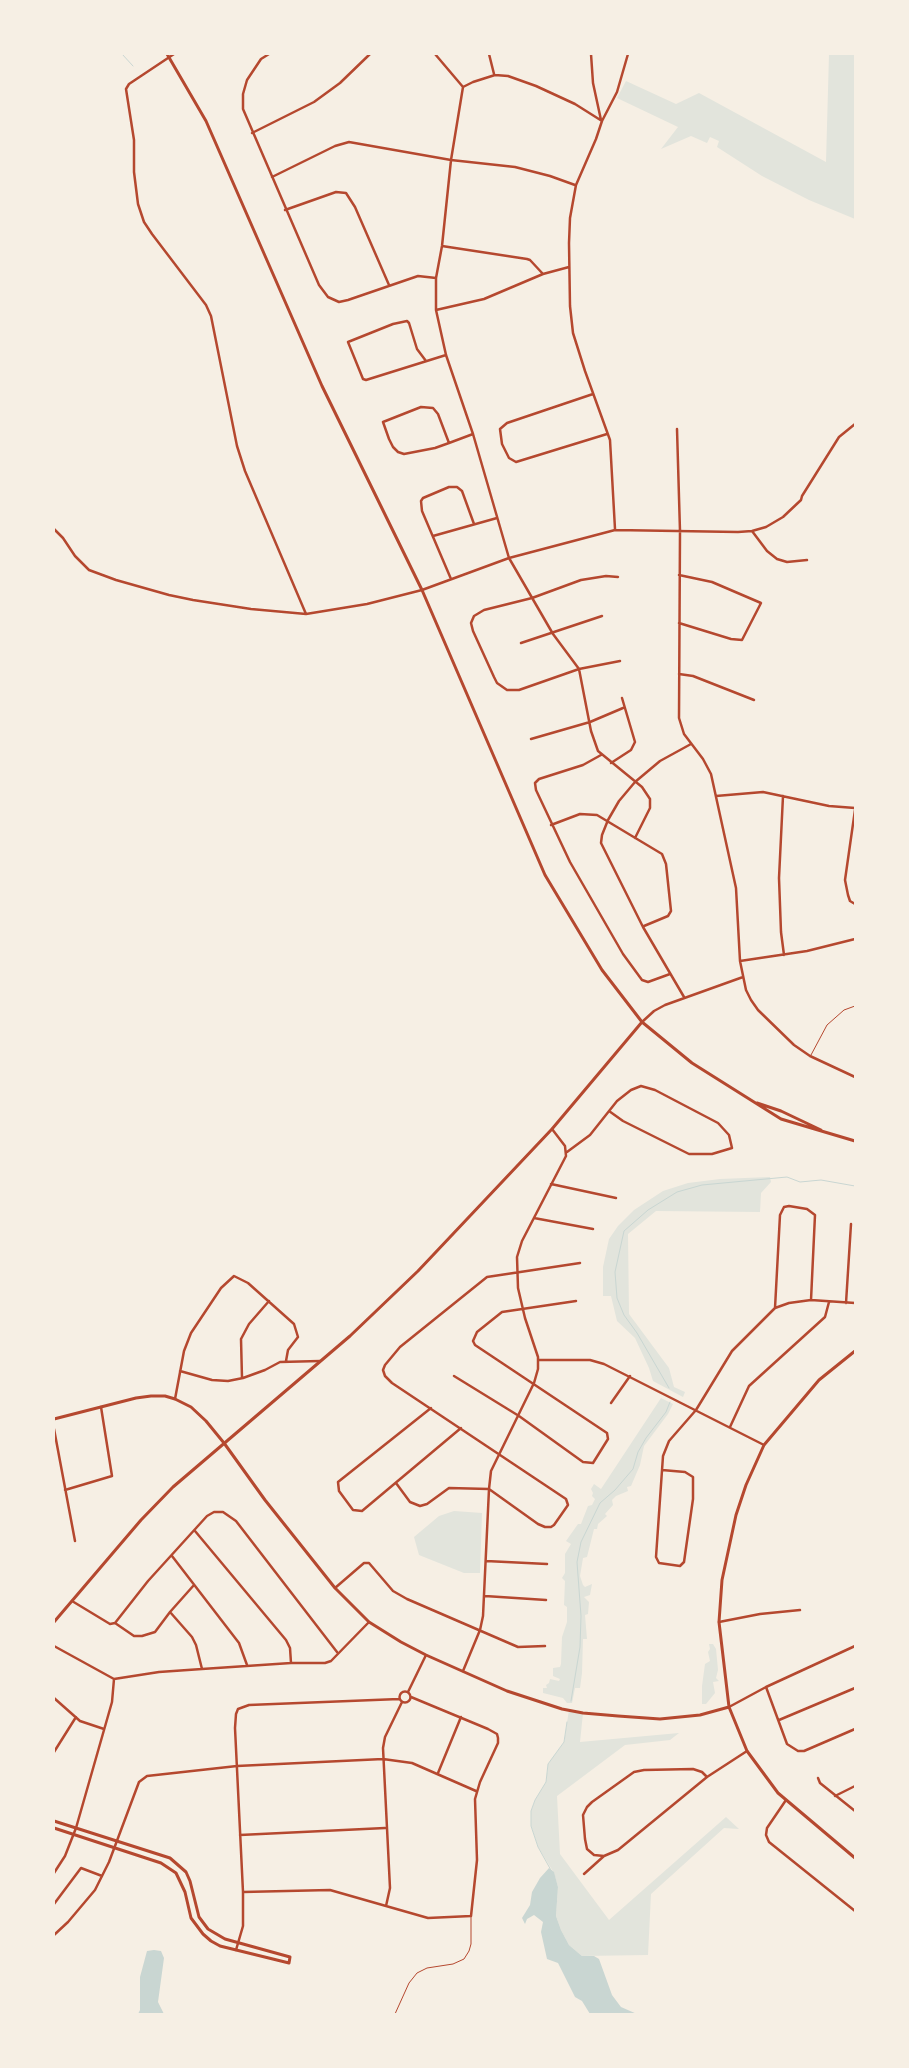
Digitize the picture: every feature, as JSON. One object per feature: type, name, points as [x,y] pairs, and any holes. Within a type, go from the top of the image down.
[{"type":"main road","points":[[168,55],[206,121],[322,386],[422,590],[545,876],[602,970],[642,1022],[692,1063],[781,1119],[855,1141]]},
{"type":"main road","points":[[54,1622],[141,1520],[173,1487],[395,1295],[552,1129],[642,1022]]},
{"type":"main road","points":[[752,1101],[781,1111],[827,1133]]},
{"type":"main road","points":[[855,1351],[820,1380],[764,1445],[746,1484],[736,1515],[722,1580],[719,1622],[730,1707],[747,1751],[768,1781],[786,1800],[855,1858]]},
{"type":"main road","points":[[54,1419],[150,1396],[165,1396],[175,1399],[198,1412],[335,1588],[369,1622],[395,1639],[426,1655],[507,1691],[537,1702],[583,1713],[660,1719],[700,1715],[730,1707]]},
{"type":"main road","points":[[54,1821],[170,1858],[186,1872],[202,1922],[216,1935],[290,1957],[289,1963],[236,1950],[212,1941],[195,1925],[191,1918],[185,1892],[176,1873],[160,1862],[54,1828]]},
{"type":"street","points":[[174,54],[168,55],[129,84],[126,89],[134,140],[134,172],[138,204],[144,222],[206,305],[211,316],[237,446],[245,472],[306,614]]},
{"type":"street","points":[[269,54],[261,59],[253,70],[243,94],[243,109],[319,285],[328,297],[339,302],[418,276],[436,278]]},
{"type":"street","points":[[252,133],[314,102],[340,83],[370,54]]},
{"type":"street","points":[[435,54],[463,87],[451,160],[442,246],[436,278],[436,310],[446,355],[509,558],[553,634],[579,669],[594,742],[601,755],[648,794],[651,804],[635,838]]},
{"type":"street","points":[[489,54],[494,74]]},
{"type":"street","points":[[591,54],[593,83],[602,121]]},
{"type":"street","points":[[615,530],[612,456],[608,433],[573,333],[570,306],[570,218],[576,185],[616,92],[628,54]]},
{"type":"street","points":[[463,87],[478,79],[494,74],[508,76],[536,86],[575,104],[602,121]]},
{"type":"street","points":[[272,177],[335,146],[349,142],[451,160],[515,167],[576,185]]},
{"type":"street","points":[[285,210],[336,192],[346,193],[355,207],[388,285]]},
{"type":"street","points":[[442,246],[527,259],[543,274]]},
{"type":"street","points":[[436,310],[484,300],[543,274],[570,266]]},
{"type":"street","points":[[426,361],[416,349],[410,323],[407,321],[393,324],[348,342],[363,378],[366,380],[446,355]]},
{"type":"street","points":[[594,394],[507,423],[500,429],[502,444],[509,458],[516,462],[608,433]]},
{"type":"street","points":[[449,442],[438,414],[433,408],[421,407],[383,422],[394,447],[398,452],[404,454],[449,442],[472,434]]},
{"type":"street","points":[[54,529],[63,538],[75,556],[89,570],[116,580],[187,599],[252,609],[306,614],[367,604],[422,590],[509,558],[615,530],[752,531],[766,527],[783,517],[802,500],[802,496],[838,437],[855,424]]},
{"type":"street","points":[[676,429],[680,531],[679,718],[684,734],[708,766],[716,796],[736,888],[740,961],[743,977],[751,1000],[781,1034],[810,1056],[855,1077]]},
{"type":"street","points":[[451,579],[432,536],[422,510],[421,501],[423,498],[449,487],[457,487],[462,491],[474,524]]},
{"type":"street","points":[[432,536],[497,518]]},
{"type":"street","points":[[752,531],[767,551],[778,559],[787,562],[807,560]]},
{"type":"street","points":[[679,622],[731,639],[742,640],[761,603],[712,582],[680,575]]},
{"type":"street","points":[[618,577],[606,576],[581,580],[532,598],[484,610],[474,616],[471,623],[497,683],[507,690],[519,690],[579,669],[620,661]]},
{"type":"street","points":[[521,643],[553,634],[602,616]]},
{"type":"street","points":[[679,674],[693,676],[754,700]]},
{"type":"street","points":[[612,763],[631,750],[635,742],[622,698]]},
{"type":"street","points":[[531,739],[590,722],[624,708]]},
{"type":"street","points":[[684,997],[643,926],[601,844],[602,835],[608,820],[619,801],[635,782],[660,761],[691,744]]},
{"type":"street","points":[[601,755],[583,765],[536,780],[536,790],[570,862],[623,954],[642,980],[648,982],[670,974]]},
{"type":"street","points":[[716,796],[763,792],[829,806],[855,809],[845,880],[850,901],[855,904]]},
{"type":"street","points":[[783,796],[779,878],[780,932],[784,955]]},
{"type":"street","points":[[552,825],[580,814],[597,815],[608,820],[664,857],[671,903],[668,916],[643,926]]},
{"type":"street","points":[[740,961],[836,945],[855,938]]},
{"type":"street","points":[[642,1022],[654,1011],[684,997],[743,977]]},
{"type":"street","points":[[463,1670],[484,1616],[491,1471],[534,1383],[539,1360],[523,1308],[517,1272],[518,1250],[567,1152],[590,1135],[617,1101],[631,1090],[641,1086],[648,1087],[718,1123],[729,1135],[732,1148],[712,1154],[689,1154],[623,1121],[610,1111]]},
{"type":"street","points":[[552,1129],[566,1146],[567,1152]]},
{"type":"street","points":[[552,1184],[616,1198]]},
{"type":"street","points":[[775,1308],[780,1215],[784,1207],[807,1209],[815,1215],[811,1300]]},
{"type":"street","points":[[534,1218],[593,1229]]},
{"type":"street","points":[[846,1303],[852,1224]]},
{"type":"street","points":[[396,1484],[410,1502],[420,1506],[427,1504],[449,1488],[489,1489],[531,1520],[545,1527],[551,1527],[554,1524],[568,1505],[566,1499],[388,1379],[384,1374],[385,1366],[400,1347],[481,1280],[495,1275],[580,1264]]},
{"type":"street","points":[[175,1399],[184,1351],[191,1333],[227,1281],[234,1276],[248,1283],[292,1320],[298,1337],[288,1350],[286,1361]]},
{"type":"street","points":[[662,1470],[685,1472],[692,1477],[693,1499],[684,1562],[680,1566],[659,1563],[656,1557],[662,1470],[666,1445],[696,1410],[727,1356],[775,1308],[789,1303],[811,1300],[855,1303]]},
{"type":"street","points":[[242,1378],[241,1339],[249,1324],[268,1301]]},
{"type":"street","points":[[454,1376],[519,1416],[587,1463],[596,1461],[608,1439],[607,1432],[473,1342],[477,1332],[501,1313],[576,1301]]},
{"type":"street","points":[[730,1427],[749,1386],[825,1317],[829,1302]]},
{"type":"street","points":[[539,1360],[590,1360],[612,1367],[764,1445]]},
{"type":"street","points":[[180,1371],[212,1380],[228,1381],[242,1378],[286,1361],[320,1361]]},
{"type":"street","points":[[611,1403],[630,1376]]},
{"type":"street","points":[[66,1490],[112,1476],[101,1407]]},
{"type":"street","points":[[431,1408],[390,1442],[342,1476],[337,1487],[353,1510],[362,1510],[396,1484],[461,1428]]},
{"type":"street","points":[[54,1429],[75,1541]]},
{"type":"street","points":[[115,1624],[148,1581],[207,1516],[214,1512],[223,1512],[236,1520],[337,1652]]},
{"type":"street","points":[[195,1530],[286,1640],[290,1648],[291,1663]]},
{"type":"street","points":[[172,1556],[239,1643],[248,1666]]},
{"type":"street","points":[[486,1561],[547,1564]]},
{"type":"street","points":[[335,1588],[364,1564],[368,1563],[393,1591],[407,1599],[518,1647],[545,1646]]},
{"type":"street","points":[[72,1601],[134,1636],[149,1635],[159,1629],[170,1612],[194,1585]]},
{"type":"street","points":[[485,1596],[546,1600]]},
{"type":"street","points":[[719,1622],[760,1614],[800,1610]]},
{"type":"street","points":[[170,1612],[192,1637],[202,1669]]},
{"type":"street","points":[[54,1646],[114,1679],[159,1672],[291,1663],[325,1663],[331,1660],[369,1622]]},
{"type":"street","points":[[730,1707],[766,1687],[855,1646]]},
{"type":"street","points":[[408,1692],[426,1655]]},
{"type":"street","points":[[54,1872],[65,1856],[76,1828],[112,1702],[114,1679]]},
{"type":"street","points":[[766,1687],[787,1744],[798,1751],[808,1749],[855,1728]]},
{"type":"street","points":[[779,1720],[855,1688]]},
{"type":"street","points":[[399,1698],[402,1692],[408,1692]]},
{"type":"street","points":[[243,1892],[330,1890],[428,1918],[471,1916],[477,1860],[474,1811],[476,1791],[495,1751],[498,1738],[494,1732],[411,1697],[408,1692]]},
{"type":"street","points":[[402,1702],[408,1702],[411,1697]]},
{"type":"street","points":[[54,1698],[86,1724],[104,1729]]},
{"type":"street","points":[[399,1698],[402,1702]]},
{"type":"street","points":[[236,1950],[242,1926],[243,1892],[237,1766],[236,1714],[238,1709],[243,1706],[399,1698]]},
{"type":"street","points":[[386,1906],[390,1888],[383,1759],[385,1737],[402,1702]]},
{"type":"street","points":[[54,1752],[76,1717]]},
{"type":"street","points":[[438,1773],[460,1717]]},
{"type":"street","points":[[584,1874],[604,1856],[618,1850],[708,1777],[747,1751]]},
{"type":"street","points":[[54,1935],[83,1906],[102,1877],[139,1782],[147,1776],[237,1766],[383,1759],[412,1763],[476,1791]]},
{"type":"street","points":[[604,1856],[594,1855],[587,1849],[583,1815],[592,1802],[634,1772],[693,1769],[702,1772],[708,1777]]},
{"type":"street","points":[[818,1778],[820,1783],[855,1811]]},
{"type":"street","points":[[835,1796],[855,1786]]},
{"type":"street","points":[[786,1800],[767,1828],[766,1834],[770,1842],[855,1911]]},
{"type":"street","points":[[240,1835],[386,1828]]},
{"type":"street","points":[[54,1904],[81,1868],[102,1877]]},
{"type":"lane","points":[[810,1056],[827,1025],[844,1010],[855,1006]]},
{"type":"lane","points":[[395,2014],[409,1983],[416,1973],[427,1968],[453,1964],[464,1959],[469,1952],[471,1944],[471,1916]]},
{"type":"shaded area","points":[[829,54],[855,54],[855,219],[809,200],[762,176],[717,147],[719,141],[710,137],[707,143],[691,136],[661,149],[678,127],[617,98],[626,81],[676,104],[699,93],[826,162]]},
{"type":"shaded area","points":[[770,1177],[771,1182],[761,1193],[760,1212],[656,1211],[628,1234],[629,1314],[669,1368],[674,1387],[685,1392],[683,1397],[653,1381],[635,1338],[617,1321],[611,1296],[603,1296],[603,1267],[609,1239],[618,1226],[634,1210],[663,1191],[688,1183],[720,1179]]},
{"type":"shaded area","points":[[661,1398],[673,1404],[668,1414],[644,1446],[640,1465],[631,1486],[627,1487],[628,1491],[616,1496],[612,1500],[613,1505],[605,1514],[607,1516],[598,1524],[597,1529],[594,1529],[587,1557],[583,1558],[580,1576],[583,1585],[585,1587],[592,1584],[590,1595],[584,1597],[589,1602],[588,1614],[585,1615],[587,1639],[583,1639],[580,1688],[575,1688],[572,1703],[567,1703],[563,1698],[543,1693],[543,1688],[547,1688],[546,1685],[550,1679],[559,1681],[560,1679],[553,1676],[553,1668],[560,1667],[561,1664],[562,1637],[567,1622],[567,1607],[564,1605],[565,1581],[562,1578],[565,1573],[565,1554],[571,1544],[566,1541],[578,1524],[581,1524],[588,1506],[592,1505],[595,1499],[592,1496],[591,1489],[594,1484],[601,1489]]},
{"type":"shaded area","points":[[454,1511],[482,1513],[480,1573],[464,1573],[419,1555],[414,1537],[439,1516]]},
{"type":"shaded area","points":[[709,1644],[713,1644],[716,1649],[718,1670],[716,1678],[719,1681],[713,1682],[715,1693],[706,1704],[702,1704],[705,1664],[710,1661]]},
{"type":"shaded area","points":[[569,1710],[583,1713],[580,1742],[679,1733],[670,1740],[625,1745],[557,1796],[560,1854],[609,1920],[726,1817],[739,1829],[724,1828],[651,1894],[648,1955],[582,1956],[569,1945],[556,1916],[558,1887],[554,1873],[538,1847],[531,1826],[531,1811],[535,1800],[546,1782],[548,1764],[564,1742]]},
{"type":"shaded area","points":[[549,1868],[554,1872],[558,1887],[556,1916],[569,1945],[582,1956],[594,1956],[599,1959],[612,1995],[621,2007],[637,2014],[590,2014],[582,2001],[575,1997],[558,1963],[547,1959],[541,1932],[543,1922],[534,1915],[527,1919],[525,1924],[522,1918],[530,1905],[532,1892],[540,1878]]},
{"type":"shaded area","points":[[147,1951],[161,1951],[164,1958],[158,2002],[164,2014],[138,2014],[140,2010],[140,1977]]},
{"type":"waterway","points":[[122,54],[133,66]]},
{"type":"waterway","points":[[669,1388],[637,1333],[624,1315],[617,1298],[615,1272],[624,1231],[648,1210],[677,1192],[702,1185],[787,1177],[800,1182],[821,1180],[855,1186]]},
{"type":"waterway","points":[[571,1701],[580,1647],[581,1616],[577,1562],[581,1542],[600,1503],[615,1490],[633,1469],[638,1452],[666,1412],[670,1402]]},
{"type":"waterway","points":[[552,1872],[538,1847],[531,1826],[531,1811],[535,1800],[546,1782],[548,1764],[564,1742],[567,1722]]}]
